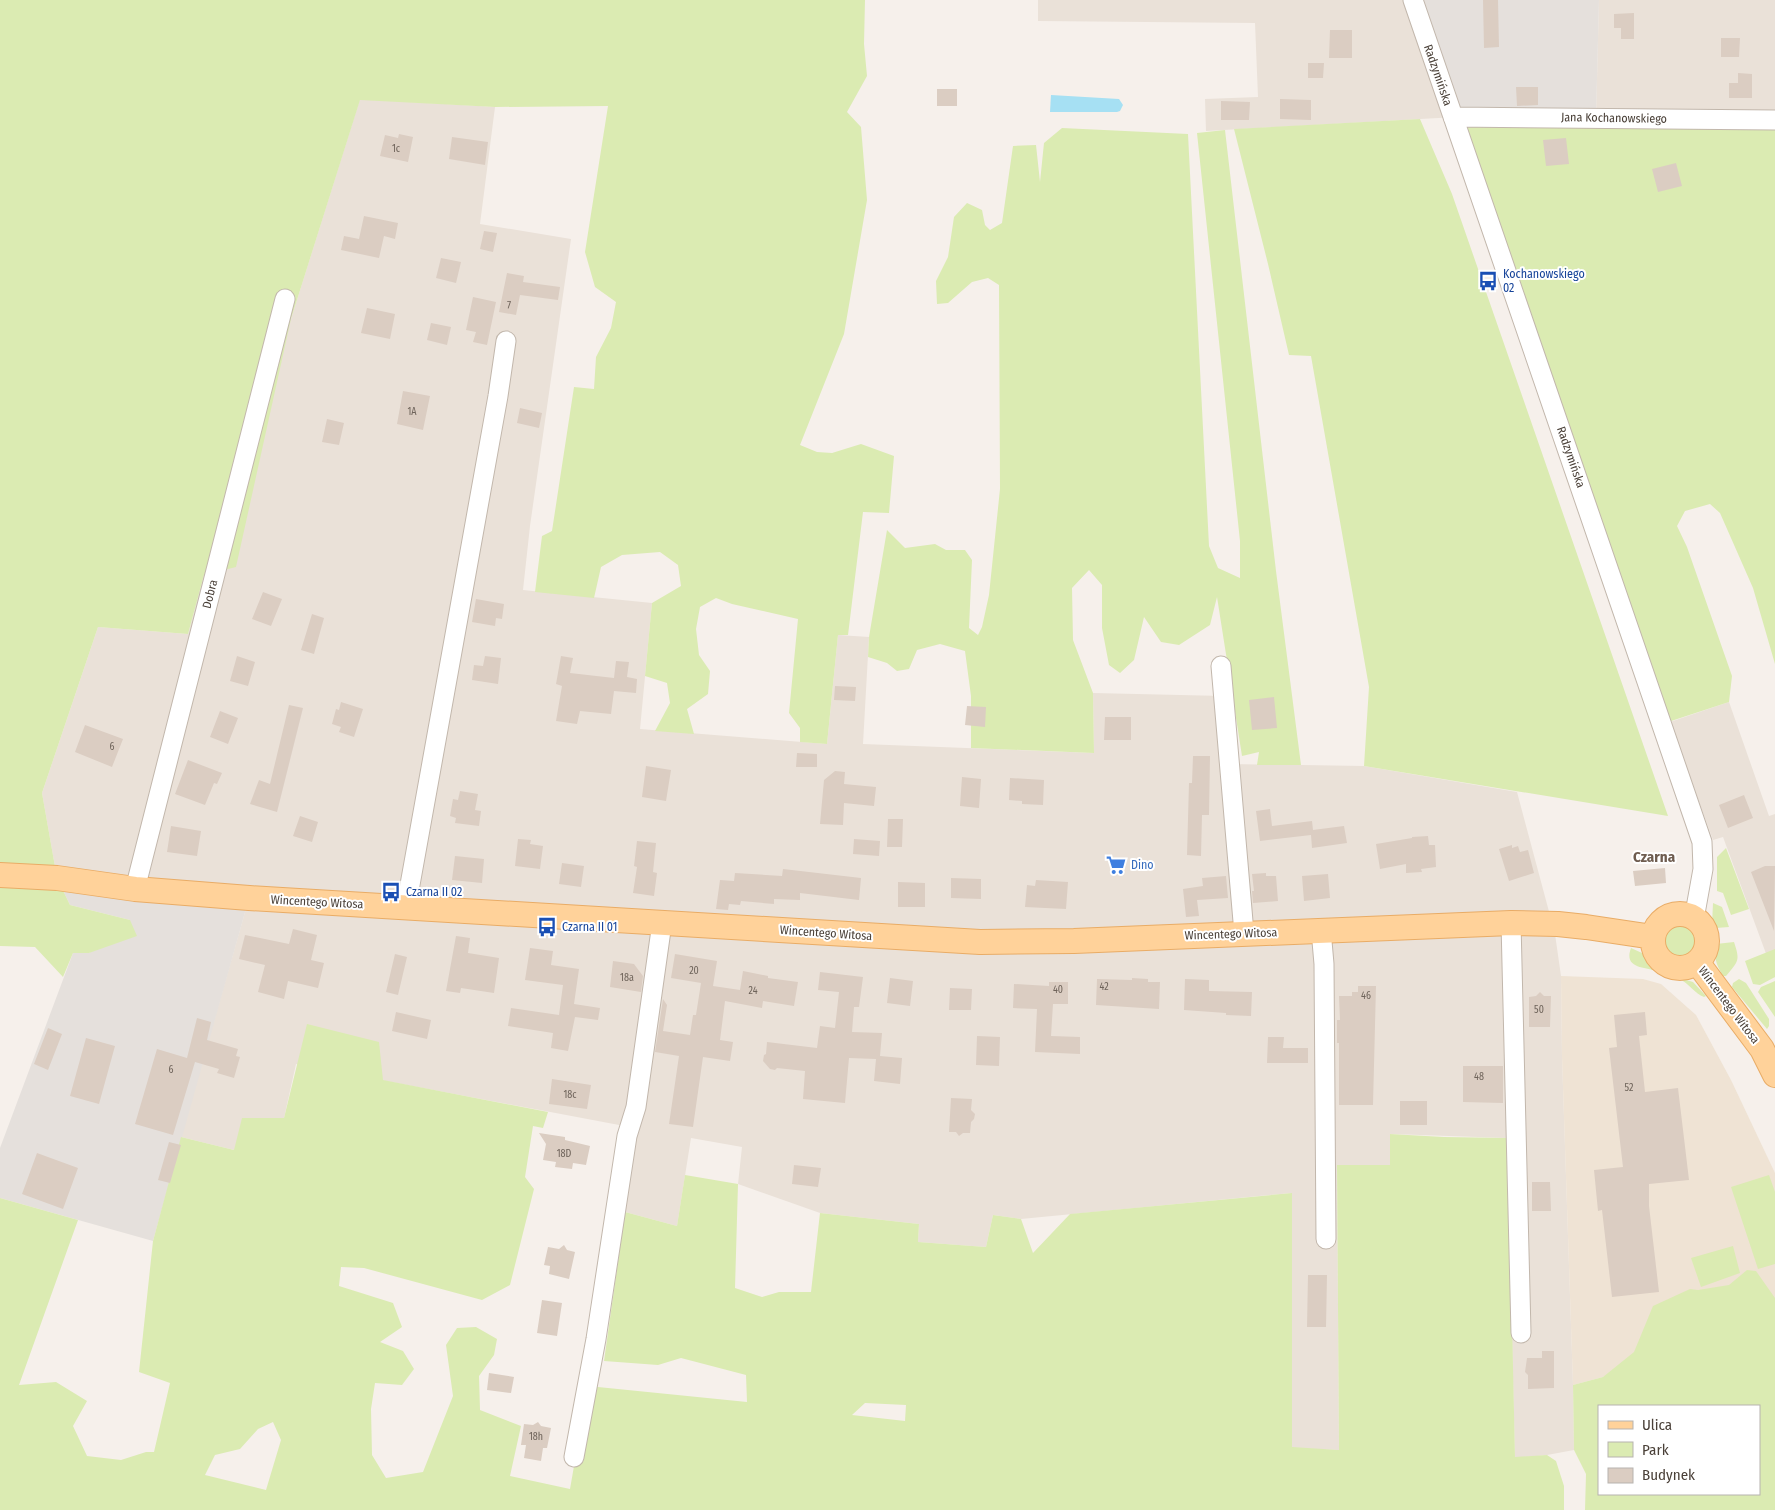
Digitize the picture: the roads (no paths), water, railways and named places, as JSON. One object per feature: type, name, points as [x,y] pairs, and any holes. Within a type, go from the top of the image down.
[{"type":"main road","name":"Wincentego Witosa","points":[[0,875],[57,878],[135,889],[249,898],[980,942],[1074,941],[1512,923],[1558,924],[1653,937]]},
{"type":"main road","points":[[1677,914],[1694,918],[1701,924],[1707,940],[1706,948],[1697,962],[1689,967],[1680,968],[1671,967],[1662,962],[1656,955],[1653,947],[1653,937],[1661,922],[1677,914]]},
{"type":"main road","name":"Wincentego Witosa","points":[[1697,962],[1762,1049],[1775,1074]]},
{"type":"street","name":"Radzymińska","points":[[1413,0],[1702,842],[1703,869],[1694,918]]},
{"type":"street","name":"Jana Kochanowskiego","points":[[1453,117],[1775,120]]},
{"type":"street","name":"Dobra","points":[[135,889],[285,299]]},
{"type":"street","points":[[406,907],[498,396],[506,341]]},
{"type":"street","points":[[1220,666],[1244,933]]},
{"type":"street","points":[[574,1457],[596,1339],[627,1136],[636,1107],[662,923]]},
{"type":"street","points":[[1512,923],[1520,1332]]},
{"type":"street","points":[[1321,930],[1324,964],[1326,1239]]},
{"type":"water","points":[[1051,95],[1119,99],[1123,105],[1120,111],[1117,112],[1050,112]]},
{"type":"place","name":"Kochanowskiego 02","points":[[1488,281]]},
{"type":"place","name":"Dino","points":[[1116,865]]},
{"type":"place","name":"Czarna II 02","points":[[391,892]]},
{"type":"place","name":"Czarna II 01","points":[[547,927]]},
{"type":"district","name":"Czarna","points":[[1654,857]]}]
